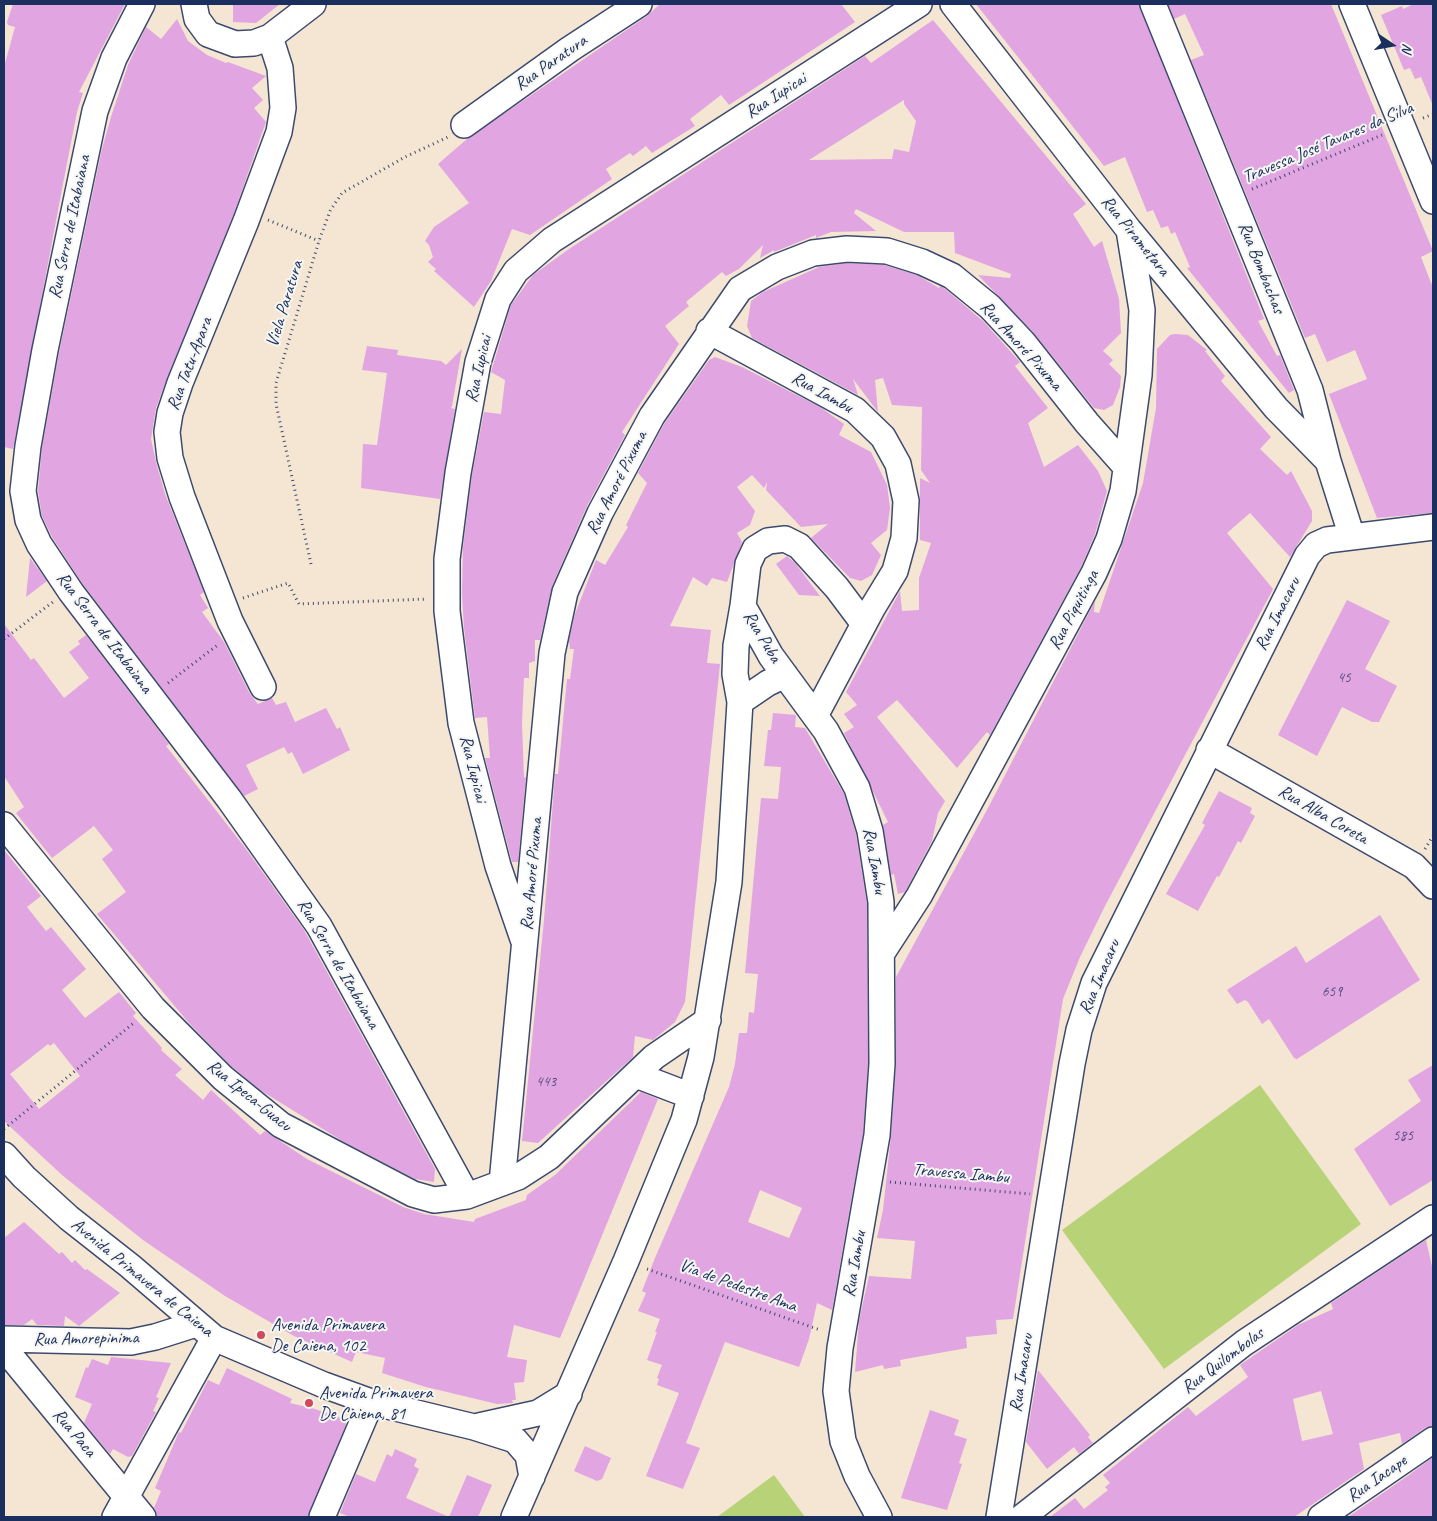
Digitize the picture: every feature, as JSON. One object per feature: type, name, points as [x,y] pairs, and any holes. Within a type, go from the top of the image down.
[{"type":"street","name":"Rua Serra de Itabaiana","points":[[142,4],[114,58],[94,111],[54,303],[28,446],[23,491],[28,520],[39,544],[70,589],[229,799],[319,926],[467,1196]]},
{"type":"street","points":[[194,4],[197,19],[208,34],[235,44],[254,43],[270,38],[313,4]]},
{"type":"street","name":"Rua Paratura","points":[[464,125],[570,49],[639,4]]},
{"type":"street","name":"Rua Iupicai","points":[[526,946],[498,866],[461,723],[447,598],[448,559],[458,473],[478,362],[498,299],[516,271],[552,240],[919,4]]},
{"type":"street","name":"Rua Pirametara","points":[[953,4],[1130,230],[1276,408],[1328,460]]},
{"type":"street","name":"Rua Bombachas","points":[[1153,4],[1310,390],[1328,460],[1352,537]]},
{"type":"street","points":[[1352,4],[1433,201]]},
{"type":"street","name":"Rua Tatu-Apara","points":[[263,687],[223,604],[182,497],[170,458],[167,432],[170,413],[180,383],[249,213],[279,132],[282,108],[280,68],[270,38]]},
{"type":"street","name":"Rua Piquitinga","points":[[882,953],[919,896],[1094,572],[1109,539],[1123,491],[1139,375],[1142,310],[1130,230]]},
{"type":"street","name":"Rua Amoré Pixuma","points":[[502,1183],[526,946],[552,653],[566,592],[600,513],[652,416],[709,331],[740,289],[777,267],[813,252],[847,248],[887,251],[922,262],[952,276],[990,307],[1023,342],[1087,423],[1126,467]]},
{"type":"street","name":"Rua Iambu","points":[[709,331],[855,410],[883,437],[898,464],[906,502],[904,538],[895,571],[864,624],[816,716],[857,788],[870,831],[881,902],[882,1064],[877,1135],[842,1338],[836,1391],[838,1417],[847,1450],[879,1517]]},
{"type":"street","name":"Rua Imacaru","points":[[999,1517],[1072,1064],[1079,1030],[1094,983],[1307,556],[1316,545],[1326,540],[1433,527]]},
{"type":"street","name":"Rua Puba","points":[[816,716],[762,642],[743,606],[748,564],[755,548],[768,541],[785,540],[799,546],[837,588],[864,624]]},
{"type":"street","points":[[514,1517],[626,1261],[684,1120],[691,1096],[708,1020],[729,882],[740,702],[735,674],[736,646],[743,606]]},
{"type":"street","points":[[740,702],[768,683],[785,675]]},
{"type":"street","name":"Rua Alba Coreta","points":[[1209,750],[1414,866],[1433,886]]},
{"type":"street","name":"Rua Ipeca-Guacu","points":[[4,825],[153,1008],[222,1078],[281,1125],[413,1194],[434,1200],[467,1196],[502,1183],[518,1177],[549,1157],[654,1057],[708,1020]]},
{"type":"street","points":[[636,1075],[691,1096]]},
{"type":"street","name":"Avenida Primavera de Caiena","points":[[4,1155],[24,1178],[68,1218],[130,1266],[205,1331],[324,1385],[371,1402],[474,1427],[515,1440],[528,1455],[532,1478]]},
{"type":"street","name":"Rua Quilombolas","points":[[1022,1517],[1244,1344],[1433,1218]]},
{"type":"street","points":[[114,1517],[126,1496],[205,1331]]},
{"type":"street","name":"Rua Amorepinima","points":[[4,1339],[131,1342],[205,1331]]},
{"type":"street","name":"Rua Paca","points":[[4,1348],[143,1517]]},
{"type":"street","points":[[474,1427],[538,1413],[569,1394]]},
{"type":"street","points":[[322,1517],[371,1402]]},
{"type":"street","name":"Rua Iacape","points":[[1321,1517],[1433,1440]]},
{"type":"path","name":"Travessa José Tavares da Silva","points":[[1233,198],[1433,114]]},
{"type":"path","name":"Viela Paratura","points":[[310,564],[276,404],[276,383],[318,241],[330,212],[342,194],[405,157],[448,137],[464,125]]},
{"type":"path","points":[[249,213],[318,241]]},
{"type":"path","points":[[223,604],[288,583],[299,604],[447,598]]},
{"type":"path","points":[[4,640],[70,589]]},
{"type":"path","points":[[151,696],[235,632]]},
{"type":"path","points":[[4,1129],[153,1008]]},
{"type":"path","name":"Travessa Iambu","points":[[870,1181],[1051,1195]]},
{"type":"path","name":"Via de Pedestre Ama","points":[[626,1261],[842,1338]]},
{"type":"green space","points":[[1260,1085],[1361,1224],[1164,1369],[1062,1230]]},
{"type":"green space","points":[[774,1475],[805,1517],[717,1517]]},
{"type":"building","points":[[13,4],[125,4],[79,92],[83,93],[77,112],[13,449],[4,447],[4,67],[15,27],[8,25],[7,22]]},
{"type":"building","points":[[233,4],[280,4],[256,23],[233,22]]},
{"type":"building","points":[[660,4],[841,4],[855,22],[729,105],[721,95],[690,119],[695,126],[652,153],[646,146],[633,156],[630,153],[606,169],[612,179],[530,235],[512,229],[491,281],[474,307],[434,271],[436,269],[428,262],[433,257],[429,245],[425,241],[434,227],[469,203],[438,164],[467,139],[647,16]]},
{"type":"building","points":[[976,4],[1139,4],[1264,319],[1258,321],[1277,356],[1280,355],[1294,390],[1289,393],[1187,268],[1190,267],[1175,232],[1171,234],[1168,226],[1161,228],[1153,210],[1147,212],[1125,157],[1104,166]]},
{"type":"building","points":[[1168,4],[1331,4],[1433,251],[1421,257],[1433,288],[1433,513],[1377,518],[1329,394],[1367,379],[1355,350],[1327,362],[1315,334],[1305,338],[1191,60],[1204,55],[1185,14],[1174,19]]},
{"type":"building","points":[[1414,4],[1433,4],[1433,106],[1421,77],[1415,79],[1410,68],[1404,70],[1381,15],[1402,6],[1403,9]]},
{"type":"building","points":[[177,19],[188,41],[207,55],[266,76],[252,88],[263,100],[254,108],[266,122],[233,216],[156,408],[151,439],[156,462],[165,494],[204,592],[200,595],[208,608],[202,612],[224,642],[250,694],[258,704],[272,698],[276,705],[286,702],[295,722],[326,708],[337,729],[340,727],[350,750],[303,774],[292,752],[288,754],[284,747],[246,765],[258,789],[244,796],[82,583],[52,537],[42,516],[38,491],[42,448],[59,353],[102,149],[111,117],[128,65],[146,27],[161,39]]},
{"type":"building","points":[[933,20],[1086,204],[1073,214],[1094,247],[1102,241],[1119,299],[1121,333],[1103,351],[1113,360],[1109,364],[1121,376],[1120,387],[1113,405],[1104,410],[1094,408],[1033,332],[978,275],[1010,278],[1011,274],[955,253],[954,232],[904,232],[856,209],[854,213],[876,231],[831,232],[816,238],[816,235],[774,252],[774,250],[760,258],[763,245],[739,269],[726,276],[722,272],[686,302],[689,306],[665,326],[679,344],[622,432],[625,435],[587,506],[552,586],[540,640],[535,640],[535,661],[529,663],[529,678],[524,678],[522,723],[524,778],[526,777],[518,862],[512,862],[485,758],[490,758],[487,717],[475,718],[464,628],[462,593],[463,547],[472,475],[484,412],[501,414],[505,380],[491,372],[511,305],[533,275],[569,249],[865,56],[871,63]],"holes":[[[904,100],[904,104],[916,121],[909,152],[894,149],[892,159],[809,160]]]},
{"type":"building","points":[[847,263],[884,265],[917,275],[939,288],[940,286],[944,288],[984,322],[1020,362],[1015,366],[1048,408],[1028,423],[1044,467],[1078,445],[1098,471],[1107,491],[1095,534],[1081,567],[990,735],[987,732],[957,768],[897,700],[877,717],[945,801],[938,813],[932,841],[905,892],[898,894],[894,874],[891,875],[883,825],[888,822],[844,733],[854,727],[844,714],[857,705],[846,692],[900,591],[902,611],[919,610],[919,578],[931,543],[920,540],[920,478],[930,483],[921,470],[922,407],[892,405],[883,378],[875,380],[878,412],[853,379],[858,395],[752,338],[747,326],[751,301],[763,292],[819,267]]},
{"type":"building","points":[[1170,335],[1188,335],[1207,350],[1205,351],[1225,376],[1221,381],[1271,437],[1260,449],[1287,475],[1291,471],[1312,511],[1312,521],[1290,557],[1250,513],[1227,533],[1273,589],[1105,906],[1080,957],[1063,999],[1013,1319],[996,1320],[997,1334],[966,1337],[967,1348],[900,1360],[901,1366],[884,1369],[883,1365],[855,1372],[859,1321],[869,1276],[911,1279],[915,1241],[877,1238],[883,1210],[891,1136],[896,1064],[896,977],[988,808],[1095,601],[1094,612],[1099,613],[1143,483],[1156,408],[1157,349]]},
{"type":"building","points":[[367,346],[398,350],[397,355],[441,361],[446,365],[462,349],[451,408],[455,409],[440,499],[361,488],[363,444],[377,445],[387,373],[362,370]]},
{"type":"building","points":[[715,357],[742,367],[820,407],[844,424],[839,435],[871,452],[887,485],[890,508],[887,530],[871,543],[881,555],[872,575],[861,581],[850,578],[811,538],[828,524],[801,527],[766,490],[767,482],[764,488],[752,475],[737,487],[755,511],[750,525],[737,533],[742,542],[727,582],[712,578],[707,586],[693,577],[670,626],[711,630],[707,663],[720,664],[685,1002],[675,1022],[653,1040],[635,1036],[633,1057],[538,1143],[522,1141],[544,920],[555,774],[558,774],[567,679],[570,679],[574,649],[570,649],[569,640],[575,614],[596,560],[605,565],[628,527],[626,525],[647,483],[638,473],[664,424],[709,360]]},
{"type":"building","points":[[787,556],[795,563],[820,596],[799,595],[776,564]]},
{"type":"building","points":[[30,558],[47,581],[26,597]]},
{"type":"building","points":[[1347,600],[1390,621],[1365,669],[1397,686],[1379,722],[1372,722],[1342,707],[1317,756],[1278,735]]},
{"type":"building","points":[[4,624],[31,660],[34,658],[64,698],[89,678],[69,652],[80,644],[78,641],[86,635],[169,744],[166,746],[246,849],[304,930],[435,1169],[434,1182],[415,1179],[344,1142],[260,1090],[230,1065],[189,1023],[97,914],[126,892],[102,859],[113,850],[94,826],[52,858],[16,813],[24,807],[4,776]]},
{"type":"building","points":[[773,713],[796,715],[795,727],[805,728],[844,794],[856,834],[867,904],[868,1064],[863,1133],[832,1310],[817,1303],[809,1339],[799,1367],[725,1342],[686,1443],[700,1448],[683,1489],[646,1476],[679,1393],[657,1385],[659,1379],[657,1378],[662,1365],[647,1360],[660,1319],[638,1311],[646,1293],[642,1291],[655,1258],[729,1087],[735,1064],[739,1033],[747,1033],[749,1012],[754,1013],[758,974],[745,973],[761,798],[778,799],[781,767],[764,766],[768,730],[771,730]],"holes":[[[760,1190],[802,1208],[789,1238],[748,1222]]]},
{"type":"building","points":[[1219,791],[1252,808],[1250,813],[1255,816],[1241,843],[1238,841],[1198,911],[1166,894],[1205,825],[1202,823]]},
{"type":"building","points":[[4,850],[41,896],[27,907],[46,931],[51,927],[86,969],[62,990],[85,1018],[119,992],[136,1013],[133,1016],[162,1048],[161,1050],[182,1069],[175,1075],[203,1100],[211,1090],[260,1135],[265,1131],[307,1159],[403,1207],[424,1214],[474,1222],[475,1219],[526,1200],[527,1195],[555,1175],[641,1092],[658,1099],[560,1338],[514,1325],[507,1357],[527,1360],[524,1382],[514,1383],[516,1400],[512,1400],[513,1403],[497,1404],[426,1387],[382,1373],[385,1358],[356,1352],[352,1362],[294,1336],[225,1296],[143,1240],[62,1175],[4,1121]],"holes":[[[54,1043],[80,1076],[39,1109],[10,1074],[48,1044],[50,1046]]]},
{"type":"building","points":[[1380,915],[1420,980],[1297,1059],[1294,1058],[1269,1019],[1262,1024],[1248,1002],[1245,1000],[1237,1004],[1227,990],[1296,946],[1306,963]]},
{"type":"building","points":[[1433,1065],[1433,1180],[1390,1206],[1354,1149],[1421,1101],[1408,1080]]},
{"type":"building","points":[[24,1222],[59,1254],[62,1252],[72,1263],[75,1260],[85,1270],[87,1269],[120,1293],[79,1326],[65,1316],[64,1326],[37,1325],[32,1319],[24,1325],[4,1325],[4,1238]]},
{"type":"building","points":[[1426,1240],[1433,1271],[1433,1426],[1425,1428],[1402,1444],[1400,1433],[1359,1443],[1364,1469],[1294,1517],[1050,1517],[1075,1498],[1084,1509],[1108,1490],[1105,1487],[1110,1483],[1103,1475],[1188,1407],[1196,1416],[1248,1377],[1240,1365],[1298,1325],[1333,1309],[1331,1303]],"holes":[[[1321,1391],[1333,1434],[1302,1441],[1293,1399]]]},
{"type":"building","points":[[111,1357],[171,1363],[156,1397],[159,1398],[153,1411],[156,1412],[132,1456],[128,1457],[113,1449],[110,1454],[84,1423],[92,1404],[75,1397],[86,1367],[88,1368],[92,1359],[108,1365]]},
{"type":"building","points":[[227,1368],[292,1399],[290,1403],[344,1419],[346,1425],[308,1517],[157,1517],[154,1508],[161,1491],[155,1488],[179,1432],[181,1433],[208,1380],[219,1385]]},
{"type":"building","points":[[1038,1370],[1090,1435],[1088,1437],[1093,1443],[1079,1454],[1074,1447],[1047,1469],[1026,1442]]},
{"type":"building","points":[[930,1410],[959,1420],[954,1435],[967,1439],[959,1463],[962,1464],[947,1510],[901,1498]]},
{"type":"building","points":[[585,1446],[611,1458],[602,1479],[597,1481],[574,1471]]},
{"type":"building","points":[[395,1449],[417,1459],[414,1466],[419,1469],[406,1498],[449,1517],[350,1517],[340,1513],[356,1474],[375,1482],[387,1454],[392,1457]]},
{"type":"building","points":[[1433,1457],[1433,1517],[1348,1517],[1409,1475]]},
{"type":"building","points":[[467,1475],[492,1485],[478,1517],[449,1517]]},
{"type":"place","name":"Avenida Primavera De Caiena, 102","points":[[261,1335]]},
{"type":"place","name":"Avenida Primavera De Caiena, 81","points":[[309,1403]]}]
